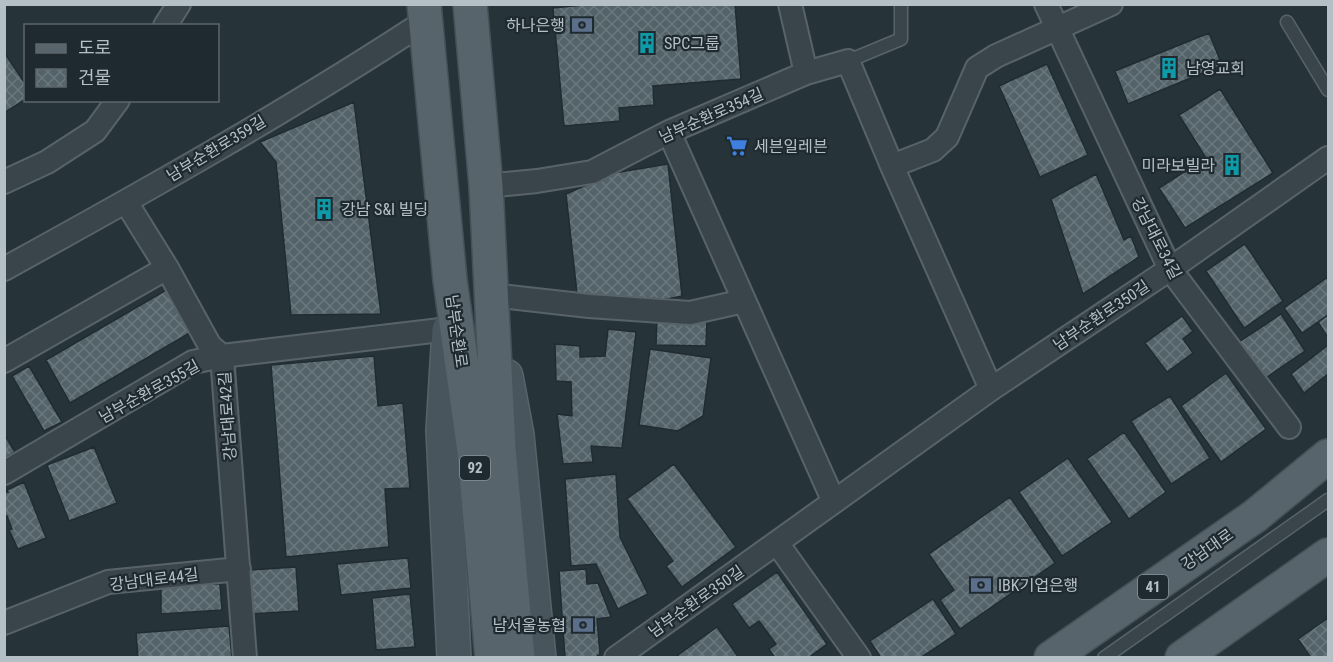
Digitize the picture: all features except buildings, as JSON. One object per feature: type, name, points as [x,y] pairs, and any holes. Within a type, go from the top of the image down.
[{"type":"main road","name":"남부순환로","points":[[470,4],[486,186],[498,449],[518,657]]},
{"type":"main road","name":"남부순환로","points":[[424,13],[450,280],[474,451],[492,657]]},
{"type":"main road","points":[[450,280],[443,430],[454,657]]},
{"type":"main road","points":[[491,295],[517,435],[539,657]]},
{"type":"main road","name":"강남대로","points":[[1051,657],[1255,516],[1329,456]]},
{"type":"main road","points":[[1182,657],[1329,555]]},
{"type":"street","points":[[166,24],[179,4]]},
{"type":"street","points":[[790,4],[806,73]]},
{"type":"street","name":"강남대로34길","points":[[1046,4],[1170,270],[1289,427]]},
{"type":"street","points":[[892,166],[933,150],[947,137],[977,68],[996,56],[1111,4]]},
{"type":"street","name":"남부순환로359길","points":[[4,269],[126,202],[376,54],[424,13]]},
{"type":"street","points":[[848,61],[991,389]]},
{"type":"street","name":"남부순환로354길","points":[[486,186],[592,172],[669,132],[806,73],[848,61]]},
{"type":"street","points":[[4,182],[47,162],[95,131],[117,102]]},
{"type":"street","points":[[669,132],[834,502]]},
{"type":"street","name":"남부순환로350길","points":[[616,657],[991,389],[1170,270],[1329,158]]},
{"type":"street","name":"강남대로42길","points":[[126,202],[167,268],[210,346],[222,356],[245,657]]},
{"type":"street","points":[[4,361],[167,268]]},
{"type":"street","points":[[491,295],[589,306],[690,313],[744,301]]},
{"type":"street","name":"남부순환로355길","points":[[4,473],[194,362],[222,356],[449,328]]},
{"type":"street","points":[[777,543],[859,657]]},
{"type":"street","name":"강남대로44길","points":[[4,623],[108,582],[239,569]]},
{"type":"lane","name":"남부순환로354길","points":[[848,61],[901,39],[901,4]]},
{"type":"lane","points":[[1287,22],[1329,90]]},
{"type":"lane","points":[[1255,516],[1308,488]]},
{"type":"lane","points":[[1104,657],[1329,500]]},
{"type":"place","name":"하나은행","points":[[582,25]]},
{"type":"place","name":"SPC그룹","points":[[647,43]]},
{"type":"place","name":"남영교회","points":[[1169,68]]},
{"type":"place","name":"세븐일레븐","points":[[737,146]]},
{"type":"place","name":"미라보빌라","points":[[1232,165]]},
{"type":"place","name":"강남 S&I 빌딩","points":[[324,209]]},
{"type":"place","name":"IBK기업은행","points":[[981,585]]},
{"type":"place","name":"남서울농협","points":[[583,625]]}]
